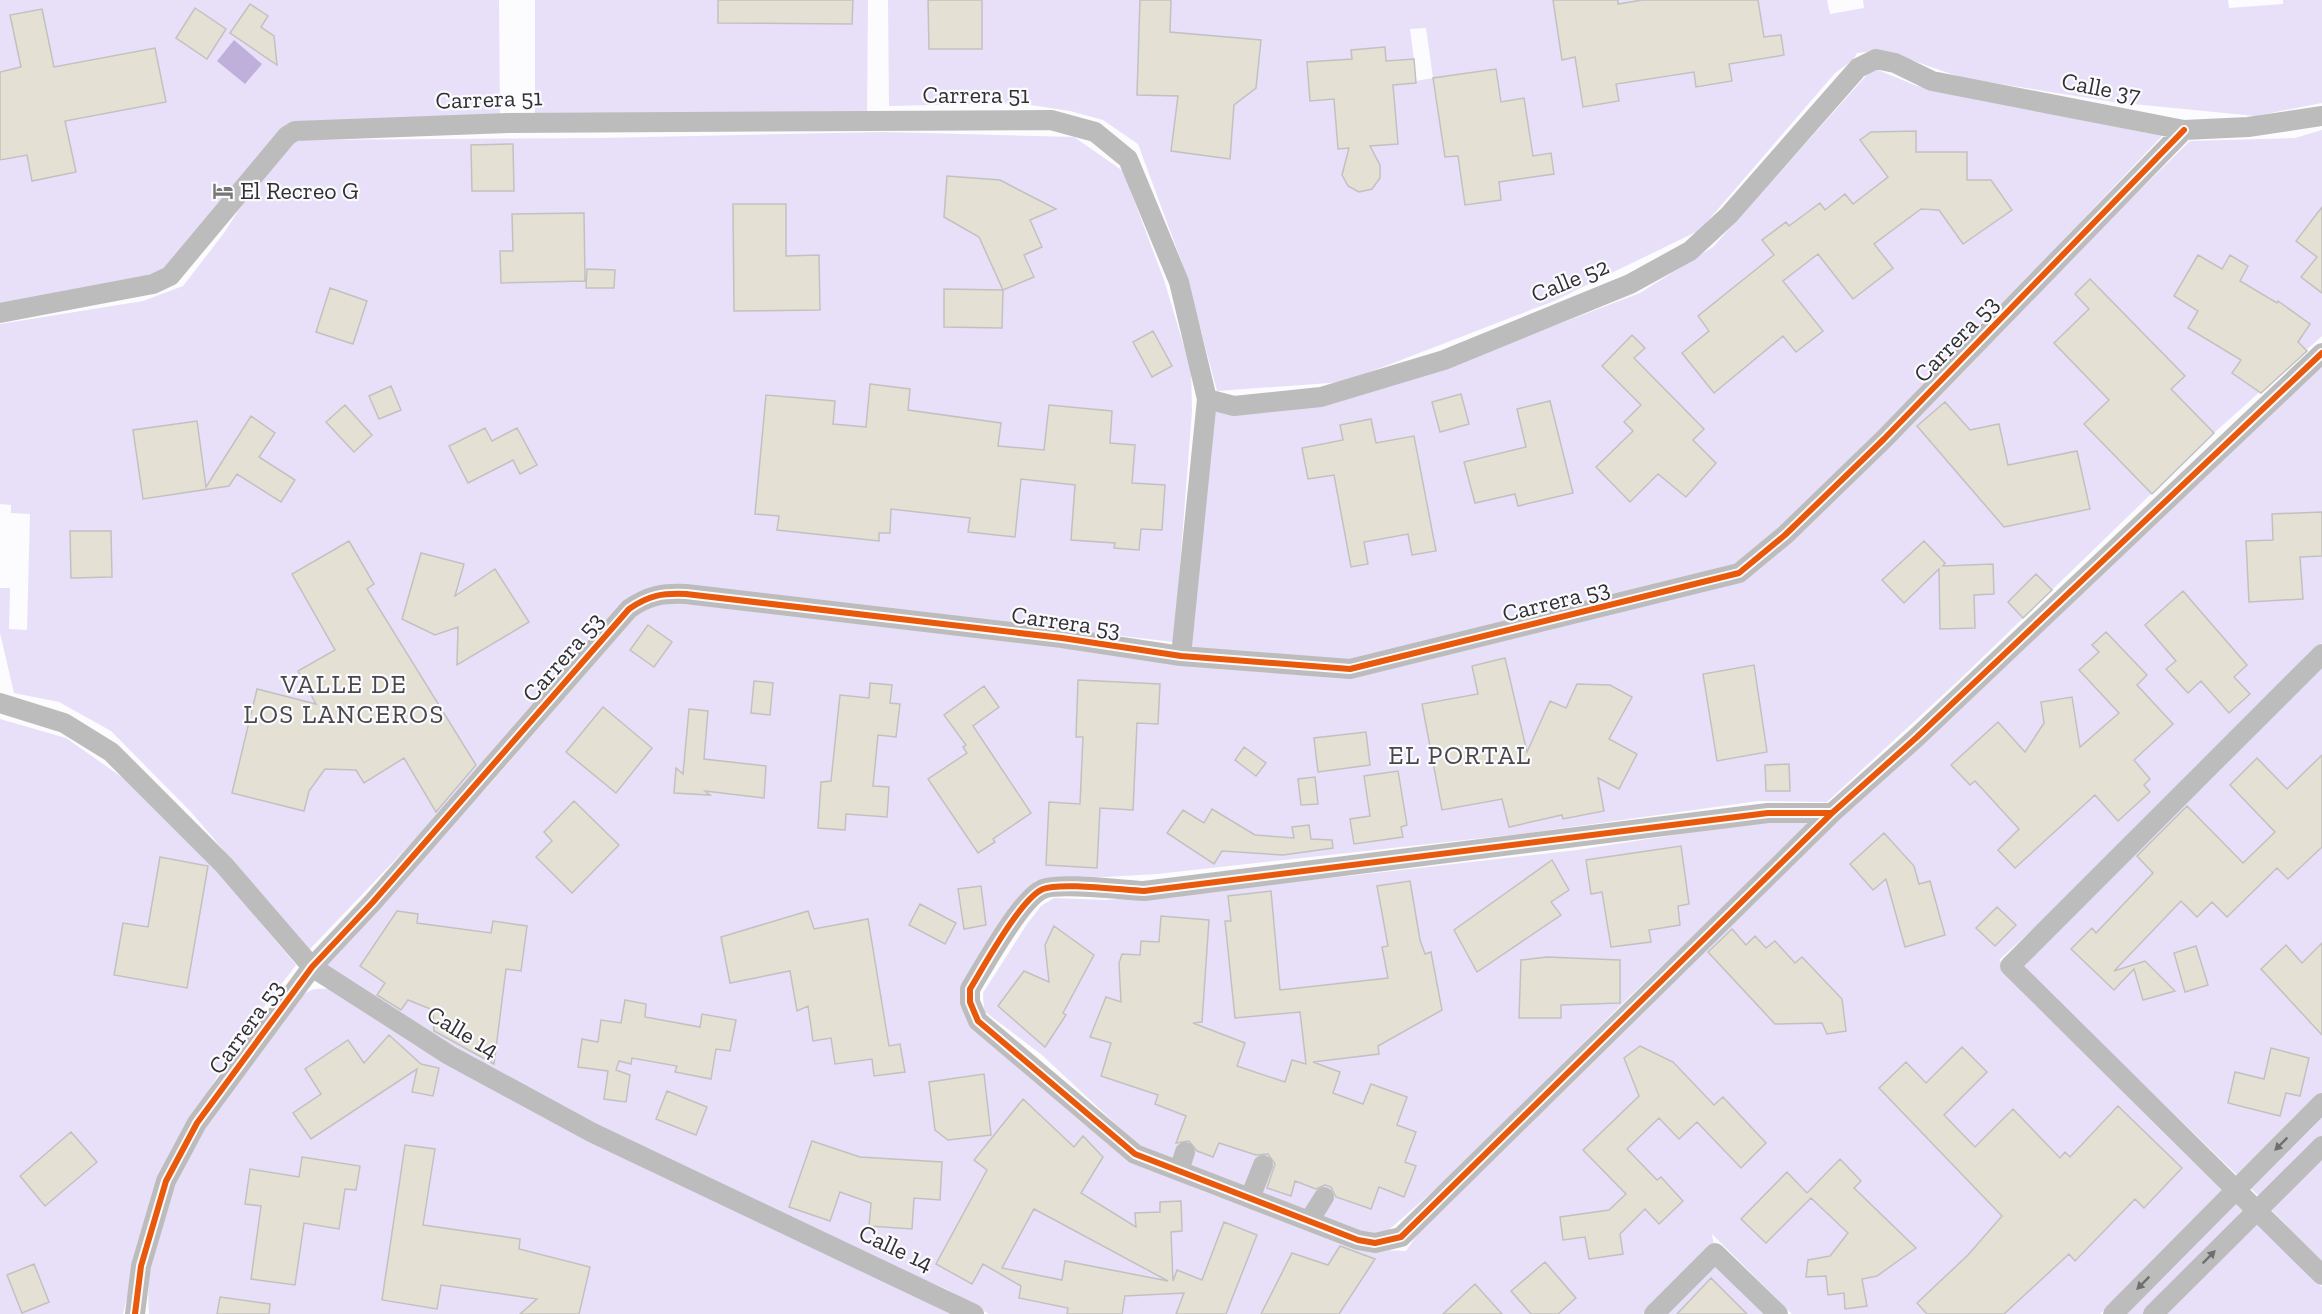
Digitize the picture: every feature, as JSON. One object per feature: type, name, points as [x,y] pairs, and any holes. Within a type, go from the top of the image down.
[{"type":"street","name":"Calle 37","points":[[1876,59],[1895,63],[1932,81],[2184,130],[2248,128],[2322,116]]},
{"type":"street","name":"Calle 52","points":[[1207,399],[1234,406],[1320,397],[1444,360],[1630,284],[1690,251],[1729,215],[1858,68],[1876,59]]},
{"type":"street","name":"Carrera 51","points":[[0,313],[153,285],[170,276],[287,136],[295,131],[508,123],[1051,120],[1095,132],[1128,159],[1179,282],[1207,399],[1181,656]]},
{"type":"street","name":"Carrera 53","points":[[135,1314],[141,1266],[166,1181],[197,1123],[312,967],[373,902],[629,609],[646,597],[665,593],[687,594],[1062,638],[1181,656],[1350,669],[1739,573],[1785,535],[1884,439],[2184,130]]},
{"type":"street","points":[[1832,813],[1767,813],[1144,891],[1060,887],[1043,889],[1026,903],[969,989],[970,1002],[978,1021],[1135,1154],[1182,1162],[1250,1198],[1358,1240],[1375,1243],[1401,1237],[1832,813],[1917,736],[2322,353]]},
{"type":"street","points":[[2322,654],[2010,966],[2237,1188],[2322,1275]]},
{"type":"street","name":"Calle 14","points":[[0,703],[64,723],[111,752],[224,866],[312,967],[449,1055],[591,1132],[972,1313]]},
{"type":"street","points":[[2118,1312],[2322,1103]]},
{"type":"street","points":[[2153,1314],[2322,1146]]},
{"type":"street","points":[[1250,1198],[1263,1165]]},
{"type":"street","points":[[1309,1221],[1324,1197]]},
{"type":"street","points":[[1654,1314],[1715,1253],[1778,1314]]},
{"type":"shaded area","points":[[0,0],[499,0],[500,121],[296,127],[161,275],[0,305],[0,161],[27,155],[32,181],[76,171],[42,9],[10,16],[21,67],[0,71]]},
{"type":"shaded area","points":[[535,0],[768,0],[767,24],[851,24],[853,0],[868,0],[867,121],[535,119]]},
{"type":"shaded area","points":[[888,0],[1553,0],[1562,59],[1575,57],[1583,107],[1618,101],[1616,84],[1673,76],[1669,54],[1642,0],[1669,0],[1689,37],[1696,87],[1732,81],[1729,64],[1784,55],[1781,35],[1764,37],[1758,0],[1827,0],[1830,14],[1864,8],[1863,0],[2228,0],[2229,8],[2283,4],[2283,0],[2322,0],[2322,103],[2255,116],[2113,102],[1963,78],[1882,50],[1857,53],[1853,60],[1835,73],[1700,230],[1554,301],[1344,382],[1217,391],[1185,271],[1138,144],[1103,120],[1070,111],[1018,103],[889,106]],"holes":[[[1426,28],[1433,78],[1393,85],[1398,144],[1338,149],[1334,99],[1310,101],[1307,62],[1352,59],[1352,50],[1385,47],[1386,61],[1414,59],[1410,29]],[[1496,69],[1501,102],[1524,99],[1533,156],[1551,153],[1553,174],[1499,182],[1501,200],[1466,205],[1458,156],[1445,157],[1433,78]]]},
{"type":"shaded area","points":[[1618,0],[1642,0],[1618,4]]},
{"type":"shaded area","points":[[234,40],[262,64],[245,84],[217,61]]},
{"type":"shaded area","points":[[1873,68],[1917,86],[2162,136],[1952,357],[1765,543],[1726,570],[1341,662],[1191,650],[1213,405],[1422,376],[1640,293],[1713,247]]},
{"type":"shaded area","points":[[2322,130],[2322,336],[2214,433],[1957,682],[1827,802],[1758,801],[1528,833],[1157,874],[1035,881],[962,989],[971,1028],[1123,1156],[1205,1192],[1362,1249],[1406,1251],[1419,1232],[1803,851],[2322,365],[2322,643],[2090,877],[1999,960],[2224,1188],[2100,1314],[1792,1314],[1712,1234],[1714,1246],[1643,1314],[989,1314],[946,1289],[839,1243],[650,1153],[455,1052],[322,965],[490,784],[593,665],[632,614],[669,598],[1256,671],[1354,677],[1741,581],[2190,141],[2295,138]]},
{"type":"shaded area","points":[[883,132],[1074,137],[1123,171],[1164,280],[1191,370],[1192,411],[1174,642],[674,584],[658,585],[621,605],[438,815],[309,950],[191,812],[111,731],[59,702],[14,693],[0,633],[0,588],[10,588],[9,629],[27,630],[30,514],[11,513],[11,505],[0,504],[0,324],[143,301],[183,286],[224,233],[279,147],[301,140],[601,138]]},
{"type":"shaded area","points":[[2322,665],[2322,1093],[2239,1177],[2022,967]]},
{"type":"shaded area","points":[[0,719],[66,738],[126,780],[213,865],[296,965],[234,1046],[152,1193],[123,1314],[0,1314]]},
{"type":"shaded area","points":[[1804,819],[1807,824],[1803,831],[1625,1001],[1455,1172],[1384,1234],[1371,1236],[1205,1173],[1137,1144],[1042,1055],[984,1011],[983,993],[1027,924],[1041,906],[1054,898],[1107,900],[1349,876],[1577,850],[1772,820]]},
{"type":"shaded area","points":[[329,989],[413,1044],[536,1113],[952,1314],[149,1314],[150,1266],[161,1219],[204,1132],[226,1094],[272,1027],[293,1004],[310,991]]},
{"type":"shaded area","points":[[2322,1111],[2322,1138],[2260,1197],[2248,1186]]},
{"type":"shaded area","points":[[2322,1156],[2322,1263],[2269,1207]]},
{"type":"shaded area","points":[[2233,1198],[2247,1214],[2147,1314],[2120,1314]]},
{"type":"shaded area","points":[[2255,1219],[2322,1287],[2322,1314],[2162,1314]]},
{"type":"shaded area","points":[[1715,1262],[1766,1314],[1661,1314]]},
{"type":"building","points":[[718,0],[853,0],[852,24],[718,23]]},
{"type":"building","points":[[928,0],[982,0],[982,49],[929,49]]},
{"type":"building","points":[[1140,0],[1171,0],[1170,32],[1261,40],[1256,88],[1234,105],[1230,159],[1171,151],[1178,96],[1137,95]]},
{"type":"building","points":[[1553,0],[1618,0],[1618,4],[1642,0],[1758,0],[1764,37],[1781,35],[1784,55],[1729,64],[1732,81],[1696,87],[1694,72],[1616,84],[1619,101],[1583,107],[1575,57],[1562,60]]},
{"type":"building","points":[[250,4],[268,16],[261,27],[274,36],[277,65],[230,33]]},
{"type":"building","points":[[195,8],[226,29],[207,59],[176,38]]},
{"type":"building","points":[[42,9],[54,67],[155,48],[166,102],[65,121],[76,172],[32,181],[27,155],[0,160],[0,72],[21,67],[10,15]]},
{"type":"building","points":[[1385,47],[1386,61],[1414,59],[1416,83],[1393,85],[1398,144],[1370,146],[1380,165],[1380,178],[1372,189],[1359,192],[1348,186],[1342,175],[1349,148],[1338,149],[1334,99],[1310,101],[1307,62],[1352,59],[1351,50]]},
{"type":"building","points":[[1496,69],[1501,102],[1524,98],[1533,156],[1551,153],[1554,174],[1499,182],[1501,200],[1465,205],[1458,156],[1445,157],[1433,78]]},
{"type":"building","points":[[1916,131],[1916,152],[1967,152],[1967,180],[1991,180],[2012,210],[1963,244],[1939,210],[1921,209],[1874,244],[1893,268],[1853,299],[1818,254],[1783,281],[1823,331],[1796,352],[1783,336],[1714,393],[1682,353],[1709,331],[1698,316],[1774,255],[1762,240],[1786,222],[1789,226],[1820,203],[1825,210],[1845,194],[1853,204],[1888,177],[1860,140],[1871,132]]},
{"type":"building","points":[[513,144],[514,191],[472,191],[471,145]]},
{"type":"building","points":[[947,176],[1000,180],[1056,209],[1030,220],[1042,247],[1024,255],[1034,277],[1003,290],[979,237],[944,217]]},
{"type":"building","points":[[733,204],[786,204],[786,256],[819,255],[820,310],[734,311]]},
{"type":"building","points":[[2322,207],[2322,293],[2301,277],[2317,257],[2296,241]]},
{"type":"building","points":[[584,213],[585,281],[501,283],[500,251],[513,251],[512,214]]},
{"type":"building","points":[[2198,255],[2222,269],[2230,255],[2248,266],[2240,281],[2277,303],[2278,301],[2310,324],[2298,342],[2307,351],[2261,393],[2232,373],[2241,360],[2188,328],[2198,311],[2174,296]]},
{"type":"building","points":[[587,269],[615,270],[614,288],[586,288]]},
{"type":"building","points":[[2090,279],[2185,376],[2171,389],[2214,433],[2152,494],[2084,424],[2109,400],[2054,343],[2089,309],[2075,294]]},
{"type":"building","points":[[330,288],[367,301],[353,344],[316,332]]},
{"type":"building","points":[[944,289],[1003,290],[1002,328],[944,327]]},
{"type":"building","points":[[1153,331],[1172,366],[1152,377],[1133,342]]},
{"type":"building","points":[[1632,335],[1645,348],[1634,358],[1704,429],[1693,440],[1716,463],[1686,497],[1658,474],[1630,502],[1596,467],[1633,431],[1624,422],[1641,405],[1602,366]]},
{"type":"building","points":[[870,384],[910,389],[908,410],[1001,423],[998,446],[1044,450],[1049,405],[1112,411],[1110,443],[1135,445],[1132,483],[1165,485],[1162,530],[1141,529],[1139,550],[1114,548],[1115,543],[1071,540],[1075,485],[1021,479],[1015,537],[968,532],[970,518],[891,509],[890,533],[879,533],[879,541],[777,530],[779,516],[755,514],[766,395],[835,401],[833,424],[866,427]]},
{"type":"building","points":[[391,386],[401,410],[379,419],[369,396]]},
{"type":"building","points":[[1461,394],[1469,424],[1440,432],[1432,402]]},
{"type":"building","points":[[1550,401],[1573,493],[1518,506],[1515,494],[1475,503],[1464,462],[1526,447],[1517,409]]},
{"type":"building","points":[[1945,402],[1970,430],[1999,424],[2008,465],[2077,451],[2090,509],[2004,527],[1917,426]]},
{"type":"building","points":[[345,405],[372,435],[354,452],[326,422]]},
{"type":"building","points":[[251,416],[275,433],[259,457],[295,480],[281,502],[237,474],[229,486],[143,499],[133,430],[197,421],[206,487]]},
{"type":"building","points":[[1371,419],[1376,443],[1414,436],[1436,551],[1412,555],[1408,534],[1364,542],[1368,564],[1351,567],[1334,475],[1308,479],[1302,448],[1343,440],[1340,425]]},
{"type":"building","points":[[485,428],[492,441],[517,428],[537,465],[520,474],[513,460],[468,483],[449,446]]},
{"type":"building","points":[[2322,512],[2322,556],[2300,557],[2303,599],[2249,602],[2246,541],[2273,540],[2272,514]]},
{"type":"building","points":[[70,531],[111,531],[112,577],[71,578]]},
{"type":"building","points":[[349,541],[374,584],[367,589],[476,765],[436,812],[404,758],[364,783],[356,770],[325,769],[309,791],[304,811],[232,793],[257,689],[316,704],[298,671],[335,650],[292,574]]},
{"type":"building","points":[[1924,541],[1945,563],[1943,566],[1993,564],[1994,594],[1974,595],[1975,628],[1940,629],[1939,569],[1904,603],[1882,580]]},
{"type":"building","points":[[421,553],[464,564],[455,596],[495,569],[529,622],[457,665],[458,627],[435,635],[402,619]]},
{"type":"building","points":[[2036,574],[2052,590],[2023,618],[2008,602]]},
{"type":"building","points":[[2183,591],[2247,665],[2234,677],[2250,694],[2229,713],[2201,681],[2188,693],[2166,669],[2176,661],[2145,625]]},
{"type":"building","points":[[648,625],[672,642],[654,667],[630,650]]},
{"type":"building","points":[[2106,632],[2147,675],[2137,685],[2173,724],[2134,760],[2150,779],[2144,785],[2150,792],[2118,821],[2095,795],[2015,868],[1998,850],[2019,829],[1975,781],[1970,785],[1951,765],[1998,722],[2025,752],[2044,723],[2041,702],[2072,697],[2080,747],[2119,713],[2079,670],[2099,652],[2092,645]]},
{"type":"building","points":[[1505,658],[1527,752],[1550,701],[1566,708],[1577,684],[1610,685],[1632,697],[1609,739],[1637,754],[1619,789],[1598,778],[1604,811],[1563,819],[1562,815],[1509,827],[1502,799],[1442,810],[1422,704],[1478,694],[1472,666]]},
{"type":"building","points":[[1754,665],[1767,752],[1717,761],[1703,674]]},
{"type":"building","points":[[1078,680],[1160,684],[1158,724],[1137,723],[1133,810],[1100,808],[1097,868],[1046,865],[1049,802],[1080,804],[1083,737],[1076,737]]},
{"type":"building","points":[[754,681],[773,683],[770,715],[751,713]]},
{"type":"building","points":[[870,683],[892,685],[890,703],[900,704],[896,737],[878,735],[873,786],[889,787],[887,817],[846,814],[845,830],[818,828],[821,782],[831,781],[840,695],[869,698]]},
{"type":"building","points":[[984,686],[999,707],[973,726],[1031,813],[993,839],[995,842],[978,853],[928,779],[967,753],[963,747],[966,745],[944,715]]},
{"type":"building","points":[[603,707],[652,748],[616,793],[566,752]]},
{"type":"building","points":[[689,709],[708,711],[704,759],[766,766],[764,798],[705,791],[710,795],[674,793],[676,768],[683,774]]},
{"type":"building","points":[[1366,732],[1370,765],[1318,772],[1314,738]]},
{"type":"building","points":[[1244,747],[1266,763],[1256,776],[1235,760]]},
{"type":"building","points":[[2322,755],[2322,847],[2288,879],[2277,868],[2227,917],[2212,902],[2197,917],[2181,901],[2114,971],[2145,961],[2175,991],[2143,1000],[2134,969],[2114,990],[2071,949],[2092,928],[2096,933],[2153,873],[2137,856],[2187,806],[2243,863],[2275,832],[2230,785],[2257,758],[2287,789]]},
{"type":"building","points":[[1789,764],[1790,791],[1766,791],[1765,765]]},
{"type":"building","points":[[1398,771],[1407,825],[1401,827],[1403,837],[1354,844],[1350,819],[1370,816],[1364,776]]},
{"type":"building","points":[[1315,777],[1318,804],[1301,805],[1298,779]]},
{"type":"building","points":[[574,801],[619,845],[572,893],[536,857],[552,841],[544,832]]},
{"type":"building","points":[[1212,809],[1255,835],[1294,838],[1292,827],[1309,825],[1311,839],[1332,840],[1333,848],[1283,855],[1222,851],[1214,864],[1167,833],[1183,810],[1204,823]]},
{"type":"building","points":[[1884,833],[1914,866],[1919,884],[1930,881],[1945,935],[1905,947],[1886,879],[1873,890],[1850,864]]},
{"type":"building","points":[[1681,846],[1689,904],[1678,906],[1680,925],[1649,930],[1651,942],[1611,947],[1602,892],[1591,894],[1586,860]]},
{"type":"building","points":[[160,857],[208,866],[187,988],[114,975],[123,923],[148,927]]},
{"type":"building","points":[[1552,860],[1569,890],[1551,902],[1561,915],[1477,972],[1454,930]]},
{"type":"building","points":[[1410,881],[1420,940],[1425,954],[1431,952],[1442,1010],[1378,1046],[1379,1054],[1313,1062],[1340,1072],[1333,1093],[1363,1104],[1371,1084],[1407,1097],[1397,1125],[1416,1132],[1405,1162],[1416,1166],[1404,1197],[1379,1187],[1371,1209],[1336,1197],[1331,1187],[1325,1185],[1316,1189],[1295,1181],[1291,1196],[1267,1188],[1275,1164],[1268,1154],[1256,1155],[1219,1143],[1213,1157],[1197,1151],[1189,1141],[1176,1143],[1186,1116],[1155,1104],[1158,1095],[1101,1076],[1111,1043],[1090,1037],[1106,997],[1121,1002],[1119,963],[1122,954],[1140,955],[1141,941],[1159,942],[1161,916],[1209,920],[1202,1022],[1193,1023],[1245,1043],[1237,1066],[1285,1082],[1292,1060],[1306,1064],[1300,1012],[1235,1018],[1225,921],[1231,921],[1228,896],[1271,891],[1280,990],[1388,978],[1382,947],[1388,946],[1377,886]]},
{"type":"building","points":[[981,886],[986,925],[964,929],[958,889]]},
{"type":"building","points":[[920,904],[956,923],[945,944],[909,925]]},
{"type":"building","points":[[1997,907],[2016,925],[1995,946],[1976,928]]},
{"type":"building","points":[[397,911],[418,914],[417,923],[491,933],[493,921],[527,926],[521,971],[506,969],[494,1064],[434,1031],[433,1010],[408,1000],[401,1010],[377,995],[385,983],[360,966]]},
{"type":"building","points":[[808,911],[814,929],[868,919],[889,1046],[900,1044],[905,1072],[874,1076],[872,1059],[835,1064],[831,1038],[813,1041],[808,1006],[797,1011],[790,971],[730,983],[721,937]]},
{"type":"building","points":[[1054,926],[1094,955],[1063,1013],[1066,1015],[1045,1047],[998,1006],[1024,971],[1049,982],[1045,945]]},
{"type":"building","points":[[1732,929],[1746,945],[1755,936],[1766,948],[1775,941],[1795,963],[1802,957],[1842,999],[1846,1031],[1827,1034],[1822,1023],[1775,1024],[1708,952]]},
{"type":"building","points":[[2322,943],[2322,1035],[2261,969],[2286,945],[2302,963]]},
{"type":"building","points":[[2196,946],[2208,985],[2185,992],[2174,953]]},
{"type":"building","points":[[1547,957],[1620,960],[1620,1003],[1561,1005],[1561,1018],[1519,1018],[1521,960]]},
{"type":"building","points":[[625,1000],[646,1004],[645,1017],[700,1027],[702,1014],[736,1020],[730,1051],[716,1049],[711,1079],[675,1072],[677,1066],[632,1058],[631,1064],[619,1061],[616,1070],[630,1075],[626,1102],[604,1099],[608,1071],[578,1067],[582,1039],[598,1042],[601,1020],[621,1023]]},
{"type":"building","points":[[389,1035],[421,1064],[439,1068],[433,1096],[412,1092],[417,1069],[311,1139],[293,1113],[321,1094],[305,1069],[348,1040],[364,1063]]},
{"type":"building","points":[[1640,1046],[1673,1062],[1714,1105],[1723,1097],[1766,1143],[1741,1168],[1697,1122],[1679,1139],[1659,1118],[1627,1149],[1657,1180],[1661,1177],[1683,1201],[1659,1224],[1645,1209],[1620,1234],[1623,1254],[1589,1259],[1585,1237],[1563,1240],[1560,1217],[1609,1210],[1626,1194],[1583,1150],[1639,1096],[1624,1058]]},
{"type":"building","points":[[1962,1047],[1987,1072],[1944,1115],[1975,1147],[2013,1109],[2060,1158],[2065,1152],[2070,1157],[2118,1106],[2182,1168],[2144,1208],[2135,1199],[2075,1261],[2069,1254],[2004,1314],[1927,1314],[1917,1303],[1968,1255],[2002,1216],[1879,1088],[1906,1062],[1926,1083]]},
{"type":"building","points":[[2271,1048],[2309,1058],[2300,1096],[2286,1093],[2280,1116],[2228,1103],[2235,1072],[2264,1079]]},
{"type":"building","points":[[984,1074],[991,1135],[948,1140],[935,1130],[929,1082]]},
{"type":"building","points":[[667,1091],[707,1107],[696,1135],[656,1119]]},
{"type":"building","points":[[1023,1099],[1074,1147],[1083,1136],[1103,1157],[1081,1193],[1136,1227],[1135,1213],[1160,1212],[1160,1202],[1181,1201],[1182,1231],[1171,1232],[1173,1281],[1177,1270],[1202,1280],[1224,1222],[1257,1235],[1226,1314],[1176,1314],[1184,1293],[1125,1296],[1122,1314],[1067,1314],[1068,1308],[1019,1298],[1021,1286],[983,1264],[972,1284],[936,1264],[987,1170],[974,1160]],"holes":[[[1034,1209],[1168,1281],[1065,1261],[1062,1280],[1002,1268]]]},
{"type":"building","points":[[71,1132],[97,1162],[45,1206],[20,1176]]},
{"type":"building","points":[[812,1141],[860,1157],[942,1162],[940,1200],[914,1198],[912,1229],[869,1226],[871,1203],[840,1192],[830,1221],[789,1207]]},
{"type":"building","points":[[405,1145],[435,1149],[423,1225],[520,1239],[519,1249],[590,1267],[579,1314],[520,1314],[537,1299],[441,1285],[437,1309],[382,1300]]},
{"type":"building","points":[[302,1157],[360,1166],[356,1190],[345,1189],[339,1229],[304,1223],[295,1285],[251,1279],[261,1206],[245,1204],[250,1169],[299,1177]]},
{"type":"building","points":[[1840,1159],[1861,1181],[1854,1188],[1916,1248],[1877,1276],[1862,1279],[1867,1306],[1845,1309],[1844,1293],[1828,1295],[1826,1276],[1806,1277],[1808,1260],[1830,1256],[1848,1233],[1811,1198],[1766,1243],[1741,1219],[1787,1172],[1807,1193]]},
{"type":"building","points":[[1340,1246],[1375,1259],[1339,1314],[1261,1314],[1292,1253],[1328,1265]]},
{"type":"building","points":[[1545,1262],[1576,1298],[1558,1314],[1531,1314],[1511,1291]]},
{"type":"building","points":[[34,1264],[49,1302],[22,1313],[7,1275]]},
{"type":"building","points":[[1711,1278],[1747,1314],[1677,1314]]},
{"type":"building","points":[[1475,1284],[1502,1314],[1443,1314]]},
{"type":"building","points":[[220,1297],[270,1304],[269,1314],[217,1314]]},
{"type":"cycle path","points":[[135,1314],[141,1266],[166,1181],[197,1123],[312,967],[373,902],[629,609],[636,604],[656,596],[686,594],[1062,638],[1181,656],[1350,669],[1739,573],[1785,535],[1884,439],[2184,130]]},
{"type":"cycle path","points":[[1832,813],[1768,813],[1144,891],[1077,886],[1051,887],[1034,895],[1014,919],[970,989],[970,1002],[978,1021],[1135,1154],[1358,1240],[1375,1243],[1401,1237],[1832,813],[1917,737],[2322,353]]},
{"type":"place","name":"El Recreo G","points":[[223,191]]},
{"type":"district","name":"VALLE DE LOS LANCEROS","points":[[344,699]]},
{"type":"district","name":"EL PORTAL","points":[[1460,755]]}]
